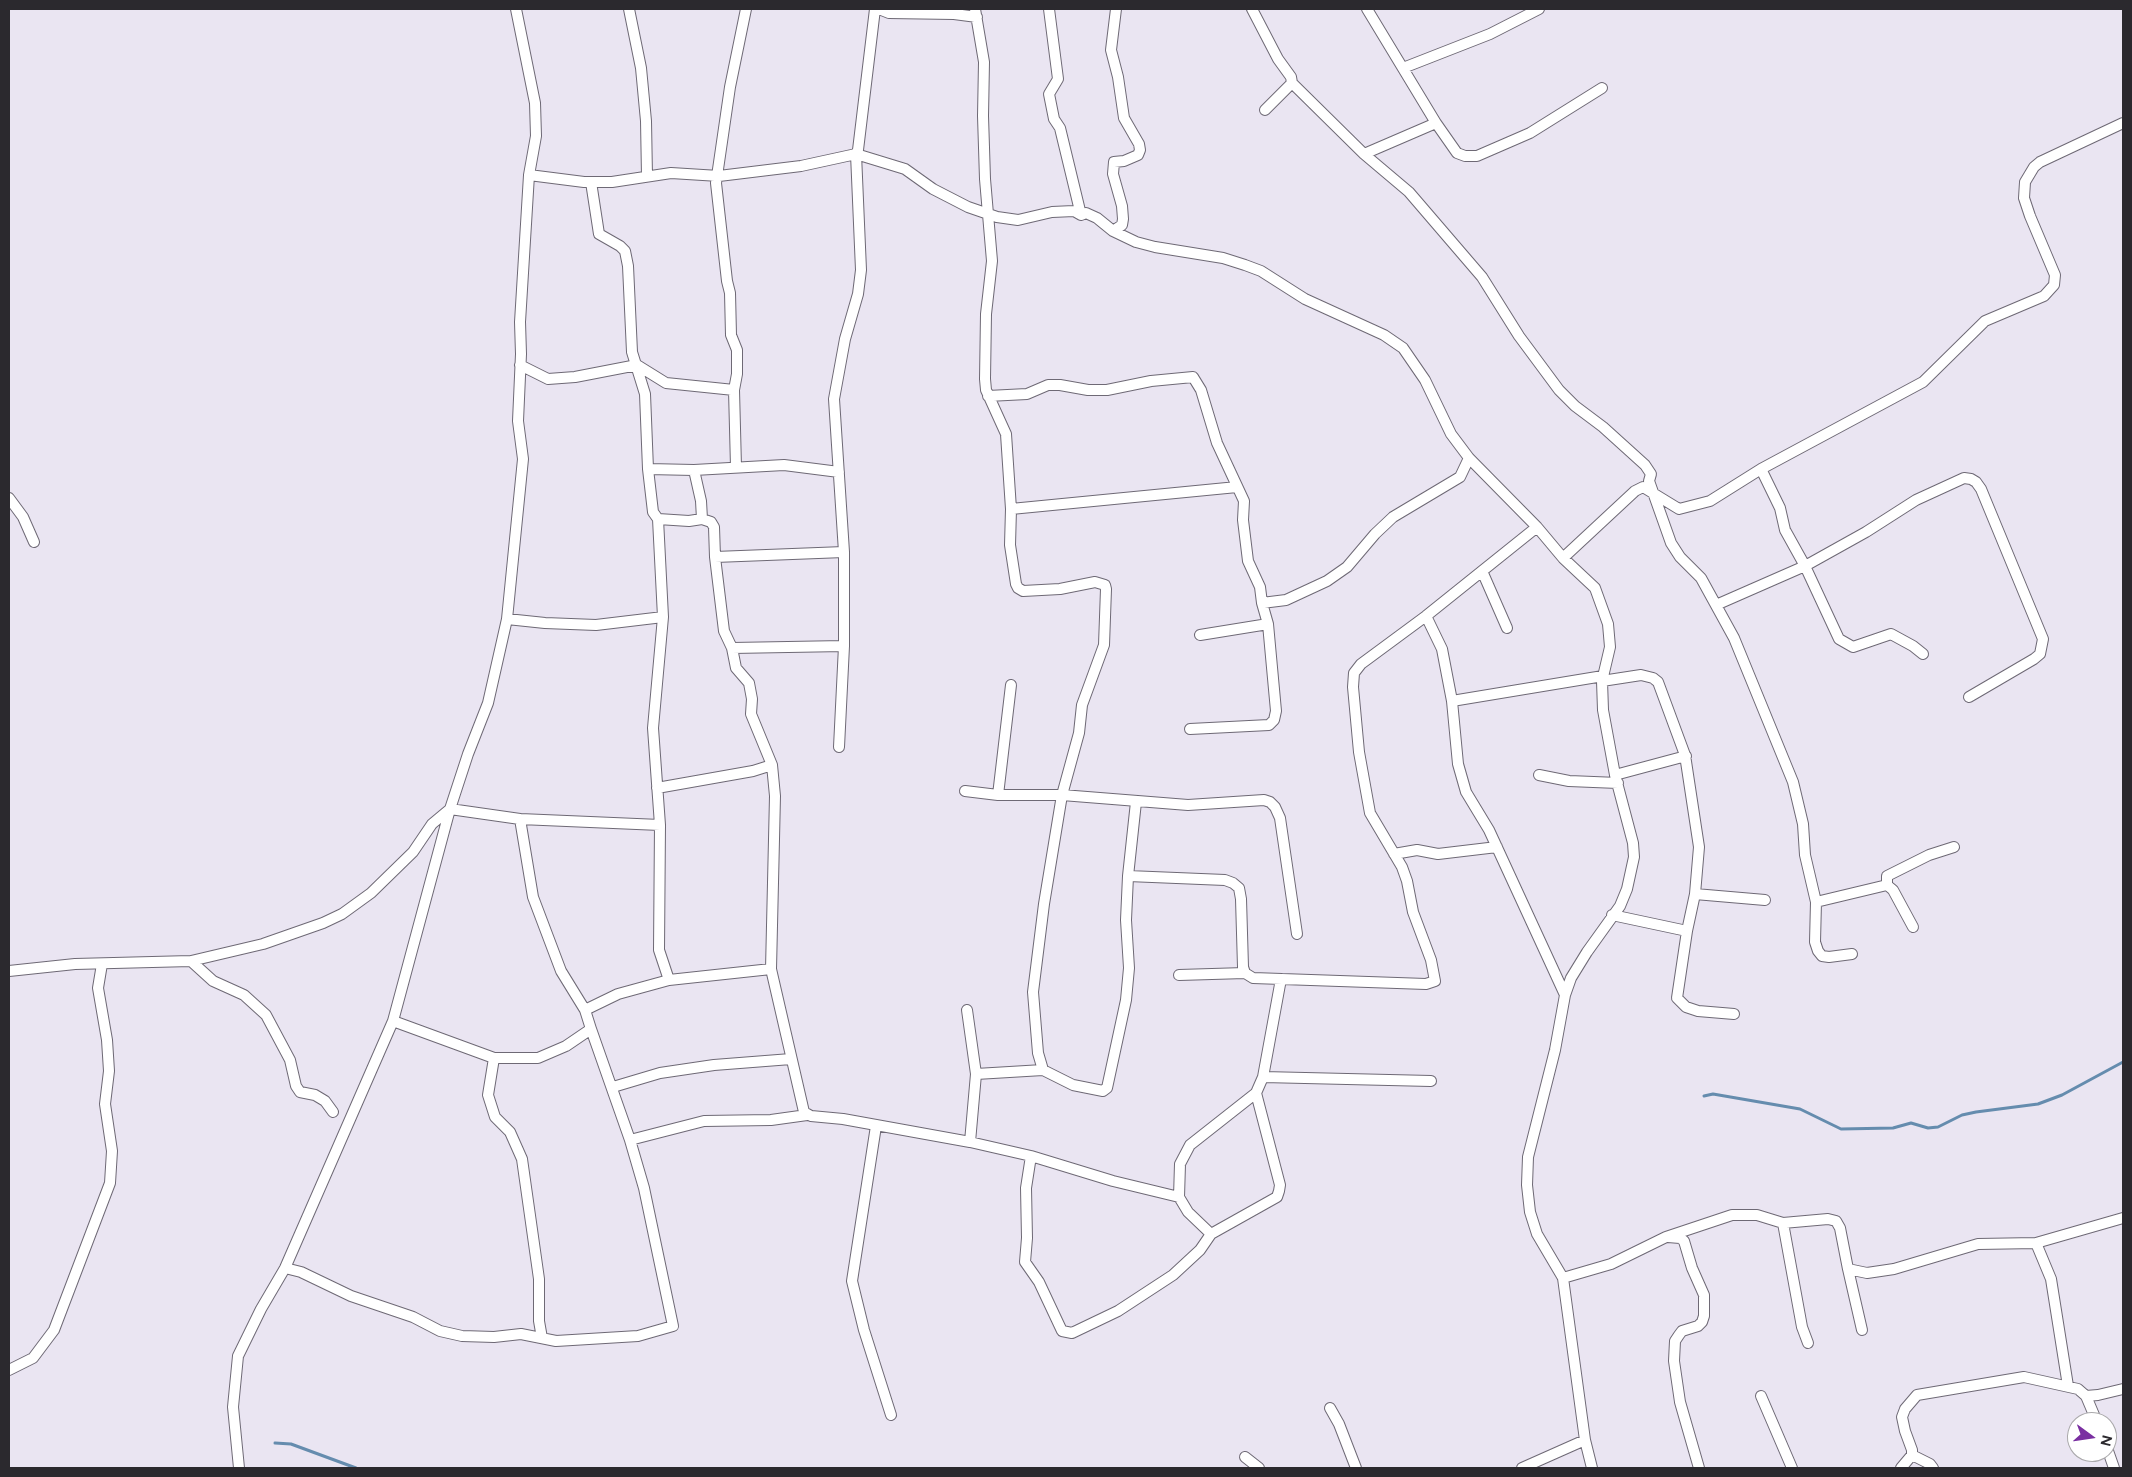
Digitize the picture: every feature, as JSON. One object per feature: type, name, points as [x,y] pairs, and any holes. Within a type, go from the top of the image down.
[{"type":"street","points":[[239,1468],[232,1407],[238,1356],[261,1309],[285,1268],[393,1021],[450,809],[468,754],[488,703],[507,619],[523,459],[518,421],[520,322],[529,175],[536,136],[535,104],[516,9]]},
{"type":"street","points":[[629,9],[641,68],[646,121],[647,176]]},
{"type":"street","points":[[736,467],[734,390],[737,374],[737,350],[732,334],[730,293],[727,281],[716,176],[730,87],[746,9]]},
{"type":"street","points":[[839,747],[844,646],[844,552],[834,399],[845,339],[858,294],[861,270],[856,154],[875,9]]},
{"type":"street","points":[[880,9],[889,13],[976,13],[984,62],[982,116],[992,261],[986,314],[985,379],[988,396],[1006,434],[1011,509],[1010,545],[1018,588],[1042,591],[1095,582],[1105,585],[1106,589],[1104,645],[1082,706],[1082,722],[1062,794],[1044,904],[1033,992],[1038,1053],[1043,1070]]},
{"type":"street","points":[[1049,9],[1058,79],[1050,94],[1054,119],[1060,128],[1080,215]]},
{"type":"street","points":[[1113,231],[1122,225],[1123,218],[1122,206],[1113,174],[1114,162],[1124,161],[1138,155],[1140,150],[1139,144],[1124,118],[1118,77],[1111,50],[1116,9]]},
{"type":"street","points":[[1252,9],[1278,59],[1291,77],[1292,83],[1364,154],[1409,192],[1482,277],[1519,336],[1559,390],[1645,465],[1651,474],[1646,484],[1635,491],[1563,558]]},
{"type":"street","points":[[1367,9],[1436,123],[1457,153],[1465,156],[1476,156],[1530,133],[1602,88]]},
{"type":"street","points":[[1403,68],[1490,34],[1539,9]]},
{"type":"street","points":[[1265,110],[1292,83]]},
{"type":"street","points":[[1364,154],[1436,123]]},
{"type":"street","points":[[1646,484],[1655,495],[1679,510],[1710,501],[1761,469],[1923,382],[1986,321],[2038,300],[2049,292],[2054,285],[2055,275],[2024,198],[2025,182],[2034,167],[2040,162],[2123,123]]},
{"type":"street","points":[[529,175],[591,182],[612,182],[670,173],[716,176],[801,166],[856,154],[905,169],[933,189],[968,207],[1006,219],[1018,220],[1063,211],[1074,211],[1080,215]]},
{"type":"street","points":[[591,182],[599,234],[626,251],[632,352],[645,394],[648,469],[653,512],[658,519],[663,617],[653,728],[660,826],[659,950],[669,980]]},
{"type":"street","points":[[1080,215],[1086,213],[1097,218],[1113,231],[1136,242],[1155,248],[1223,258],[1261,271],[1305,299],[1384,335],[1403,348],[1413,361],[1451,434],[1470,458],[1537,527],[1563,558],[1595,588],[1603,607],[1608,624],[1610,647],[1602,679],[1603,710],[1616,779],[1634,843],[1634,857],[1627,889],[1620,906],[1612,915],[1575,972],[1565,995],[1555,1050],[1528,1157],[1527,1185],[1530,1212],[1537,1234],[1563,1278],[1585,1440],[1592,1468]]},
{"type":"street","points":[[520,365],[548,379],[575,377],[637,365],[666,383],[734,390]]},
{"type":"street","points":[[988,396],[1027,394],[1048,385],[1088,390],[1107,390],[1151,380],[1193,377],[1201,390],[1217,443],[1244,501],[1243,520],[1248,561],[1260,587],[1262,604],[1268,624],[1276,711],[1274,720],[1269,725],[1190,729]]},
{"type":"street","points":[[1262,604],[1286,600],[1327,581],[1347,566],[1375,534],[1393,518],[1460,477],[1470,458]]},
{"type":"street","points":[[648,469],[694,470],[784,465],[839,472]]},
{"type":"street","points":[[1761,469],[1780,508],[1786,530],[1839,640],[1853,647],[1891,634],[1923,654]]},
{"type":"street","points":[[694,470],[702,501],[702,519]]},
{"type":"street","points":[[1716,604],[1805,566],[1866,532],[1916,500],[1964,478],[1971,479],[1976,482],[2043,639],[2040,654],[2034,659],[1969,697]]},
{"type":"street","points":[[1011,509],[1238,487]]},
{"type":"street","points":[[1655,495],[1670,543],[1680,557],[1701,578],[1734,638],[1793,782],[1803,824],[1805,855],[1816,902],[1815,942],[1818,951],[1822,956],[1829,957],[1852,954]]},
{"type":"street","points":[[9,498],[23,517],[34,542]]},
{"type":"street","points":[[658,519],[674,521],[702,519],[710,522],[714,527],[714,557],[724,631],[732,648],[736,668],[749,683],[752,699],[751,714],[772,765],[775,796],[771,969],[801,1105],[807,1115]]},
{"type":"street","points":[[1179,976],[1245,973],[1253,978],[1426,984],[1435,981],[1431,960],[1413,912],[1411,893],[1402,868],[1370,813],[1359,752],[1353,687],[1354,673],[1361,664],[1426,616],[1537,527]]},
{"type":"street","points":[[714,557],[844,552]]},
{"type":"street","points":[[1482,571],[1506,628]]},
{"type":"street","points":[[1426,616],[1442,649],[1452,701],[1458,764],[1466,792],[1482,817],[1497,847],[1565,995]]},
{"type":"street","points":[[507,619],[596,625],[663,617]]},
{"type":"street","points":[[1200,636],[1268,624]]},
{"type":"street","points":[[732,648],[844,646]]},
{"type":"street","points":[[1452,701],[1641,675],[1653,678],[1658,682],[1686,756],[1699,846],[1695,894],[1676,998],[1686,1007],[1698,1011],[1734,1014]]},
{"type":"street","points":[[998,796],[1012,685]]},
{"type":"street","points":[[1539,775],[1569,781],[1616,779],[1686,756]]},
{"type":"street","points":[[657,788],[753,771],[772,765]]},
{"type":"street","points":[[965,791],[998,796],[1062,794],[1136,802],[1188,805],[1264,800],[1270,802],[1275,806],[1280,818],[1297,934]]},
{"type":"street","points":[[976,1074],[1043,1070],[1073,1085],[1103,1091],[1107,1088],[1126,1000],[1129,968],[1126,920],[1128,876],[1136,802]]},
{"type":"street","points":[[9,971],[75,964],[191,961],[263,944],[324,923],[342,914],[371,893],[413,852],[432,824],[450,809],[520,819],[660,826]]},
{"type":"street","points":[[285,1268],[301,1272],[351,1296],[412,1316],[440,1331],[462,1336],[494,1337],[521,1334],[556,1340],[638,1336],[673,1326],[644,1188],[630,1140],[585,1010],[561,971],[533,896],[520,819]]},
{"type":"street","points":[[1394,854],[1417,850],[1438,854],[1497,847]]},
{"type":"street","points":[[1913,927],[1893,890],[1888,885],[1887,876],[1929,855],[1954,847]]},
{"type":"street","points":[[1128,876],[1225,880],[1233,882],[1239,888],[1241,899],[1243,966],[1245,973]]},
{"type":"street","points":[[1816,902],[1888,885]]},
{"type":"street","points":[[1695,894],[1765,900]]},
{"type":"street","points":[[1612,915],[1687,931]]},
{"type":"street","points":[[191,961],[213,981],[244,995],[266,1015],[290,1060],[296,1086],[300,1092],[315,1095],[325,1101],[333,1112]]},
{"type":"street","points":[[9,1370],[33,1358],[54,1330],[110,1183],[112,1151],[105,1104],[109,1071],[107,1040],[98,988],[102,964]]},
{"type":"street","points":[[585,1010],[618,994],[669,980],[771,969]]},
{"type":"street","points":[[1211,1234],[1188,1212],[1179,1197],[1180,1164],[1190,1145],[1256,1093],[1263,1077],[1281,979]]},
{"type":"street","points":[[967,1010],[976,1074],[970,1142]]},
{"type":"street","points":[[393,1021],[494,1058],[538,1058],[566,1046],[591,1029]]},
{"type":"street","points":[[494,1058],[488,1095],[495,1117],[510,1132],[522,1159],[539,1279],[542,1338]]},
{"type":"street","points":[[613,1088],[660,1073],[714,1065],[791,1059]]},
{"type":"street","points":[[1263,1077],[1431,1081]]},
{"type":"street","points":[[1031,1156],[1026,1188],[1027,1238],[1025,1262],[1039,1282],[1058,1326],[1066,1333],[1072,1333],[1118,1311],[1173,1274],[1200,1250],[1211,1234],[1277,1197],[1280,1185],[1256,1093]]},
{"type":"street","points":[[630,1140],[704,1121],[771,1120],[807,1115],[970,1142],[1031,1156],[1113,1181],[1179,1197]]},
{"type":"street","points":[[876,1126],[852,1281],[864,1330],[891,1415]]},
{"type":"street","points":[[1563,1278],[1611,1264],[1666,1236],[1732,1215],[1756,1215],[1783,1223],[1828,1219],[1836,1222],[1840,1228],[1862,1330]]},
{"type":"street","points":[[1848,1269],[1867,1274],[1978,1244],[2036,1243],[2123,1218]]},
{"type":"street","points":[[1783,1223],[1802,1327],[1808,1343]]},
{"type":"street","points":[[1666,1236],[1680,1238],[1684,1242],[1692,1268],[1704,1295],[1704,1316],[1702,1322],[1698,1326],[1682,1331],[1679,1335],[1675,1341],[1674,1361],[1680,1402],[1699,1468]]},
{"type":"street","points":[[2036,1243],[2051,1279],[2068,1386]]},
{"type":"street","points":[[1901,1468],[1912,1454],[1902,1417],[1905,1409],[1917,1395],[2024,1377],[2078,1388],[2086,1396],[2093,1412]]},
{"type":"street","points":[[2086,1396],[2123,1389]]},
{"type":"street","points":[[1761,1396],[1792,1468]]},
{"type":"street","points":[[1330,1408],[1339,1424],[1356,1468]]},
{"type":"street","points":[[1522,1468],[1585,1440]]},
{"type":"street","points":[[1912,1454],[1930,1464],[1933,1468]]},
{"type":"street","points":[[1246,1457],[1259,1468]]},
{"type":"waterway","points":[[1704,1096],[1713,1094],[1800,1109],[1841,1129],[1893,1128],[1911,1123],[1928,1128],[1938,1127],[1962,1115],[2038,1104],[2062,1095],[2123,1062]]},
{"type":"waterway","points":[[275,1443],[291,1444],[356,1468]]}]
